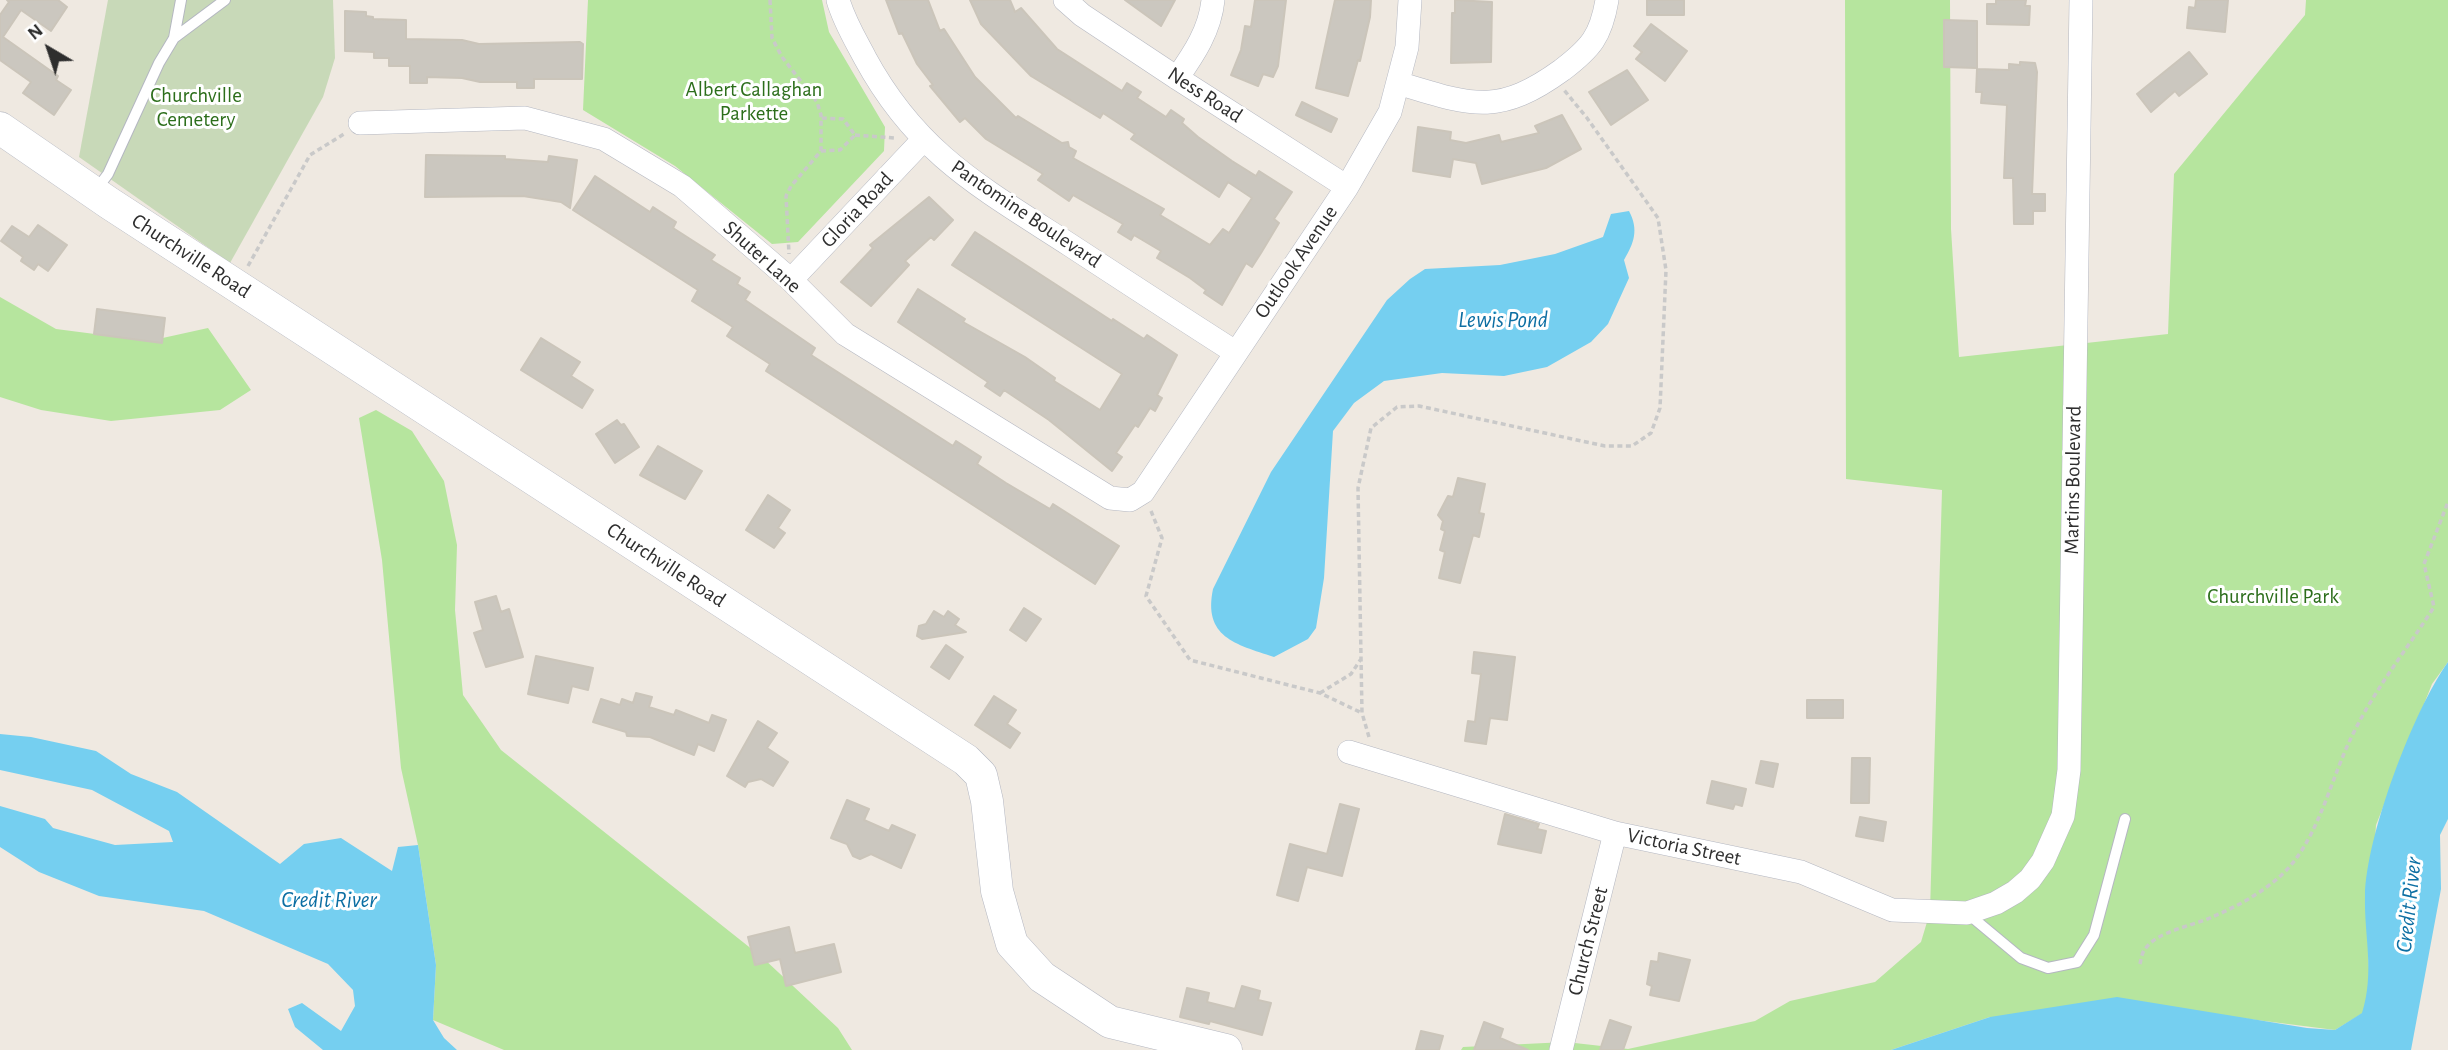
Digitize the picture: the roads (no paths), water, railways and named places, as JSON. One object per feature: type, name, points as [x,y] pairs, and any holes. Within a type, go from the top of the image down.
[{"type":"street","name":"Pantomine Boulevard","points":[[838,0],[842,15],[878,82],[901,116],[964,177],[1236,352]]},
{"type":"street","name":"Ness Road","points":[[1065,0],[1082,15],[1177,78],[1347,187]]},
{"type":"street","points":[[1177,78],[1196,51],[1211,17],[1213,0]]},
{"type":"street","name":"Outlook Avenue","points":[[1137,496],[1347,187],[1390,112],[1407,47],[1410,0]]},
{"type":"street","points":[[1398,83],[1445,97],[1481,103],[1509,101],[1535,90],[1599,36],[1607,0]]},
{"type":"street","name":"Martins Boulevard","points":[[1967,913],[1996,903],[2015,892],[2030,879],[2043,861],[2063,816],[2069,769],[2081,0]]},
{"type":"street","name":"Shuter Lane","points":[[360,124],[524,118],[604,139],[682,186],[790,280],[845,334],[1110,498],[1137,496]]},
{"type":"street","name":"Churchville Road","points":[[0,128],[94,193],[966,760],[981,775],[988,801],[997,891],[1012,944],[1041,977],[1110,1022],[1226,1050]]},
{"type":"street","name":"Gloria Road","points":[[790,280],[923,140]]},
{"type":"street","name":"Victoria Street","points":[[1349,752],[1615,833],[1801,872],[1892,909],[1967,913]]},
{"type":"street","name":"Church Street","points":[[1560,1050],[1615,833]]},
{"type":"lane","points":[[94,193],[108,174],[159,63],[174,38],[181,0]]},
{"type":"lane","points":[[174,38],[225,0]]},
{"type":"lane","points":[[1967,913],[2021,958],[2048,968],[2077,962],[2094,935],[2125,819]]},
{"type":"water","name":"Lewis Pond","points":[[1629,211],[1634,224],[1633,242],[1624,260],[1629,278],[1608,324],[1591,342],[1547,367],[1504,376],[1442,373],[1384,381],[1354,403],[1333,431],[1324,578],[1316,628],[1308,639],[1274,657],[1247,648],[1225,636],[1213,618],[1213,589],[1271,472],[1387,300],[1425,269],[1500,265],[1555,254],[1603,237],[1611,214]]},
{"type":"water","name":"Credit River","points":[[2448,662],[2448,819],[2440,835],[2441,889],[2411,1050],[1891,1050],[1990,1017],[2117,997],[2307,1028],[2335,1030],[2362,1013],[2368,983],[2365,896],[2373,841],[2407,742],[2420,711]]},
{"type":"water","name":"Credit River","points":[[0,734],[31,737],[96,751],[131,774],[177,792],[280,864],[304,844],[341,838],[392,871],[398,847],[418,845],[436,965],[433,1020],[444,1038],[457,1050],[323,1050],[295,1027],[288,1009],[302,1003],[341,1031],[355,1006],[353,990],[328,964],[204,911],[99,896],[39,872],[0,847],[0,806],[45,819],[53,828],[115,845],[173,842],[169,831],[92,790],[0,770]]},
{"type":"park label","name":"Albert Callaghan Parkette","points":[[754,102]]},
{"type":"park label","name":"Churchville Cemetery","points":[[196,108]]},
{"type":"park label","name":"Churchville Park","points":[[2273,597]]}]
